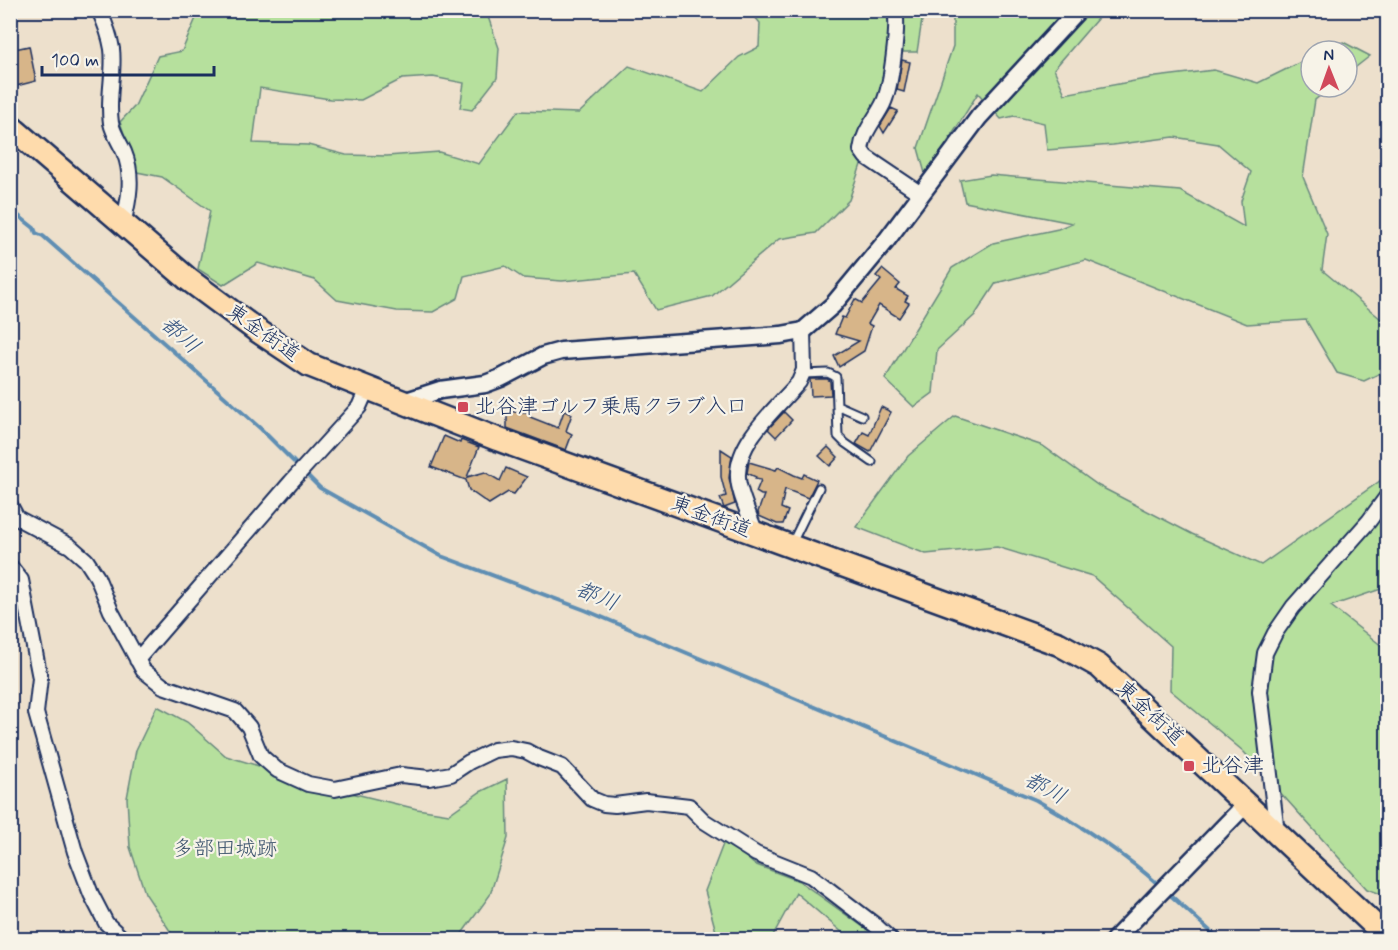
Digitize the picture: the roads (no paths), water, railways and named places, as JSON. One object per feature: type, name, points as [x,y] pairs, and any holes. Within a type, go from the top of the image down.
[{"type":"highway","name":"東金街道","points":[[10,126],[189,280],[255,329],[309,365],[367,389],[791,545],[842,567],[1051,641],[1078,653],[1099,666],[1388,938]]},
{"type":"street","points":[[99,10],[106,26],[112,51],[109,96],[111,125],[125,154],[130,171],[129,200],[123,224]]},
{"type":"street","points":[[895,10],[896,44],[885,101],[862,140],[861,150],[866,157],[921,194]]},
{"type":"street","points":[[403,402],[440,390],[485,384],[543,356],[561,351],[781,335],[803,331],[833,305],[886,241],[979,117],[1078,10]]},
{"type":"street","points":[[756,534],[741,493],[738,477],[740,460],[747,442],[799,382],[803,374],[803,331]]},
{"type":"street","points":[[137,660],[359,407],[367,389]]},
{"type":"street","points":[[1277,833],[1260,691],[1265,653],[1275,633],[1293,607],[1369,521],[1388,495]]},
{"type":"street","points":[[10,504],[17,518],[70,546],[86,560],[97,576],[111,612],[143,670],[163,686],[235,711],[249,727],[261,756],[276,770],[308,784],[335,789],[401,775],[429,778],[451,774],[494,750],[512,748],[526,751],[562,766],[592,799],[604,804],[646,801],[689,806],[704,821],[756,854],[811,876],[891,939]]},
{"type":"street","points":[[10,566],[21,580],[40,678],[36,713],[75,852],[91,894],[106,923],[124,939]]},
{"type":"street","points":[[1114,939],[1246,804]]},
{"type":"lane","points":[[803,374],[836,376],[838,436],[872,462]]},
{"type":"lane","points":[[837,405],[862,416]]},
{"type":"lane","points":[[791,545],[819,488]]},
{"type":"waterway","name":"都川","points":[[10,209],[261,429],[320,488],[441,556],[585,610],[1036,800],[1100,840],[1159,885]]},
{"type":"waterway","name":"都川","points":[[1167,892],[1220,940]]},
{"type":"place","name":"北谷津ゴルフ乗馬クラブ入口","points":[[463,407]]},
{"type":"place","name":"北谷津","points":[[1189,766]]},
{"type":"park label","name":"多部田城跡","points":[[225,849]]}]
